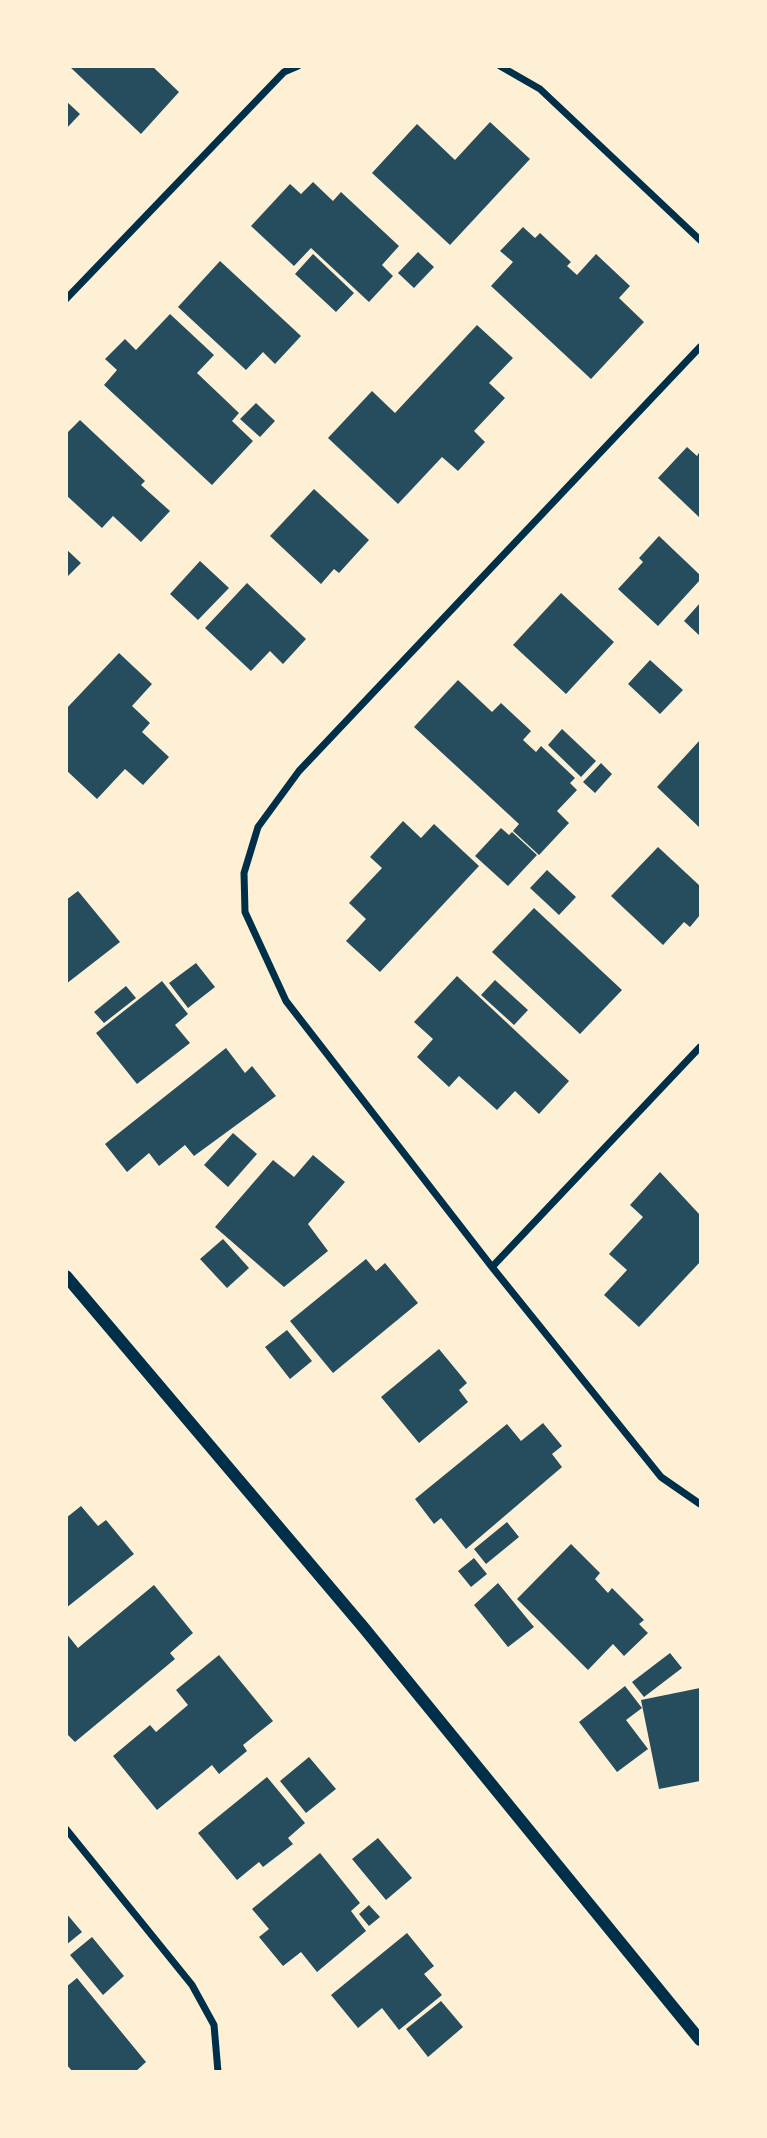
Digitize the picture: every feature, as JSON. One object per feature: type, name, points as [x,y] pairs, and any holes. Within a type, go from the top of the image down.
[{"type":"street","points":[[66,299],[281,69],[298,66]]},
{"type":"street","points":[[500,66],[540,89],[701,240]]},
{"type":"street","points":[[701,347],[299,771],[258,827],[244,873],[245,912],[286,1001],[492,1267],[661,1477],[701,1504]]},
{"type":"street","points":[[492,1267],[701,1047]]},
{"type":"street","points":[[66,1276],[373,1638],[701,2040]]},
{"type":"street","points":[[66,1829],[192,1985],[215,2025],[218,2071]]},
{"type":"building","points":[[69,66],[152,66],[179,92],[141,134]]},
{"type":"building","points":[[66,101],[80,114],[66,129]]},
{"type":"building","points":[[490,122],[530,159],[450,245],[372,173],[417,124],[455,160]]},
{"type":"building","points":[[313,182],[333,201],[341,192],[399,246],[382,265],[393,276],[369,302],[311,248],[294,266],[251,226],[290,184],[301,194]]},
{"type":"building","points":[[523,227],[535,238],[540,233],[571,262],[567,266],[577,275],[596,254],[630,286],[619,298],[644,322],[591,379],[491,286],[513,262],[500,251]]},
{"type":"building","points":[[418,252],[434,267],[414,288],[398,273]]},
{"type":"building","points":[[313,254],[354,293],[336,312],[295,274]]},
{"type":"building","points":[[220,261],[301,336],[275,364],[263,352],[246,370],[178,307]]},
{"type":"building","points":[[170,314],[214,355],[197,373],[239,413],[232,421],[253,441],[212,485],[104,385],[117,370],[105,359],[125,339],[136,350]]},
{"type":"building","points":[[477,325],[513,358],[489,383],[505,398],[474,431],[485,442],[458,471],[442,457],[398,504],[328,438],[372,391],[395,413]]},
{"type":"building","points":[[256,403],[275,421],[260,437],[240,419]]},
{"type":"building","points":[[80,420],[145,481],[141,485],[170,511],[141,542],[113,516],[102,528],[66,495],[66,434]]},
{"type":"building","points":[[687,447],[697,456],[700,451],[700,518],[658,478]]},
{"type":"building","points":[[314,489],[369,540],[339,573],[334,569],[321,584],[270,536]]},
{"type":"building","points":[[659,536],[700,575],[700,580],[658,626],[618,589],[643,562],[639,558]]},
{"type":"building","points":[[66,549],[81,563],[66,578]]},
{"type":"building","points":[[200,561],[229,588],[198,620],[170,594]]},
{"type":"building","points":[[247,583],[306,639],[283,664],[270,651],[251,671],[205,628]]},
{"type":"building","points":[[561,593],[614,642],[566,694],[513,645]]},
{"type":"building","points":[[700,603],[700,636],[684,621]]},
{"type":"building","points":[[119,653],[152,684],[132,706],[150,723],[142,732],[169,757],[143,785],[125,769],[97,799],[66,770],[66,709]]},
{"type":"building","points":[[650,660],[683,690],[660,714],[628,684]]},
{"type":"building","points":[[458,680],[492,712],[501,703],[531,731],[523,740],[536,752],[541,746],[575,778],[570,783],[577,790],[557,811],[569,823],[539,855],[513,831],[519,824],[414,727]]},
{"type":"building","points":[[562,729],[596,761],[581,777],[548,745]]},
{"type":"building","points":[[700,740],[700,828],[657,787]]},
{"type":"building","points":[[601,763],[612,774],[595,793],[583,782]]},
{"type":"building","points":[[403,821],[421,838],[434,824],[479,866],[380,972],[346,941],[366,919],[349,903],[382,868],[370,857]]},
{"type":"building","points":[[501,828],[509,835],[512,832],[537,855],[508,886],[475,856]]},
{"type":"building","points":[[658,847],[700,886],[700,915],[690,927],[684,922],[663,945],[611,896]]},
{"type":"building","points":[[547,870],[576,897],[559,915],[530,888]]},
{"type":"building","points":[[78,891],[120,942],[66,984],[66,900]]},
{"type":"building","points":[[534,908],[622,990],[580,1034],[492,952]]},
{"type":"building","points":[[196,963],[215,987],[188,1008],[169,983]]},
{"type":"building","points":[[457,976],[569,1081],[539,1114],[515,1091],[497,1110],[459,1076],[449,1087],[417,1057],[433,1039],[414,1022]]},
{"type":"building","points":[[495,980],[528,1010],[514,1025],[481,995]]},
{"type":"building","points":[[162,981],[188,1014],[175,1025],[190,1043],[137,1084],[96,1033]]},
{"type":"building","points":[[126,986],[136,998],[104,1023],[94,1012]]},
{"type":"building","points":[[226,1048],[245,1073],[252,1066],[276,1096],[194,1156],[185,1145],[159,1166],[149,1153],[127,1172],[105,1144]]},
{"type":"building","points":[[233,1133],[257,1154],[228,1187],[204,1165]]},
{"type":"building","points":[[313,1155],[345,1182],[308,1224],[328,1251],[284,1287],[215,1227],[273,1160],[294,1177]]},
{"type":"building","points":[[660,1172],[700,1215],[700,1262],[639,1327],[604,1295],[627,1270],[609,1254],[643,1217],[630,1205]]},
{"type":"building","points":[[223,1239],[249,1268],[227,1288],[200,1259]]},
{"type":"building","points":[[366,1259],[376,1271],[385,1263],[418,1303],[333,1373],[290,1321]]},
{"type":"building","points":[[287,1330],[312,1361],[290,1379],[265,1347]]},
{"type":"building","points":[[439,1349],[467,1383],[459,1390],[468,1402],[419,1443],[381,1397]]},
{"type":"building","points":[[543,1423],[562,1446],[552,1454],[562,1467],[466,1549],[441,1518],[434,1524],[415,1499],[507,1424],[521,1441]]},
{"type":"building","points":[[81,1506],[98,1526],[106,1520],[134,1554],[66,1608],[66,1518]]},
{"type":"building","points":[[507,1522],[519,1537],[486,1564],[474,1549]]},
{"type":"building","points":[[571,1544],[600,1573],[595,1579],[608,1593],[612,1588],[644,1620],[639,1624],[648,1633],[624,1656],[613,1644],[588,1670],[517,1599]]},
{"type":"building","points":[[474,1558],[487,1574],[471,1587],[458,1571]]},
{"type":"building","points":[[498,1583],[534,1627],[508,1647],[474,1605]]},
{"type":"building","points":[[154,1585],[193,1633],[170,1653],[175,1659],[75,1742],[66,1733],[66,1633],[78,1648]]},
{"type":"building","points":[[670,1653],[682,1668],[644,1697],[632,1682]]},
{"type":"building","points":[[219,1655],[273,1721],[243,1745],[247,1751],[219,1774],[212,1765],[157,1810],[113,1756],[150,1725],[156,1732],[188,1705],[176,1690]]},
{"type":"building","points":[[625,1686],[642,1708],[626,1720],[648,1749],[617,1772],[579,1722]]},
{"type":"building","points":[[700,1688],[700,1781],[659,1789],[641,1700]]},
{"type":"building","points":[[309,1757],[336,1789],[306,1813],[280,1781]]},
{"type":"building","points":[[267,1777],[305,1823],[288,1838],[293,1844],[263,1867],[259,1862],[237,1880],[198,1833]]},
{"type":"building","points":[[378,1838],[412,1878],[386,1900],[352,1859]]},
{"type":"building","points":[[320,1853],[360,1903],[351,1911],[366,1931],[317,1972],[301,1952],[283,1966],[259,1937],[269,1929],[252,1909]]},
{"type":"building","points":[[369,1905],[380,1917],[369,1926],[359,1914]]},
{"type":"building","points":[[66,1913],[82,1932],[66,1945]]},
{"type":"building","points":[[407,1933],[434,1966],[424,1974],[442,1995],[399,2030],[382,2008],[358,2028],[331,1995]]},
{"type":"building","points":[[92,1937],[124,1976],[103,1995],[70,1955]]},
{"type":"building","points":[[77,1978],[146,2062],[135,2072],[73,2072],[66,2064],[66,1987]]},
{"type":"building","points":[[441,2001],[463,2027],[428,2057],[406,2029]]}]
